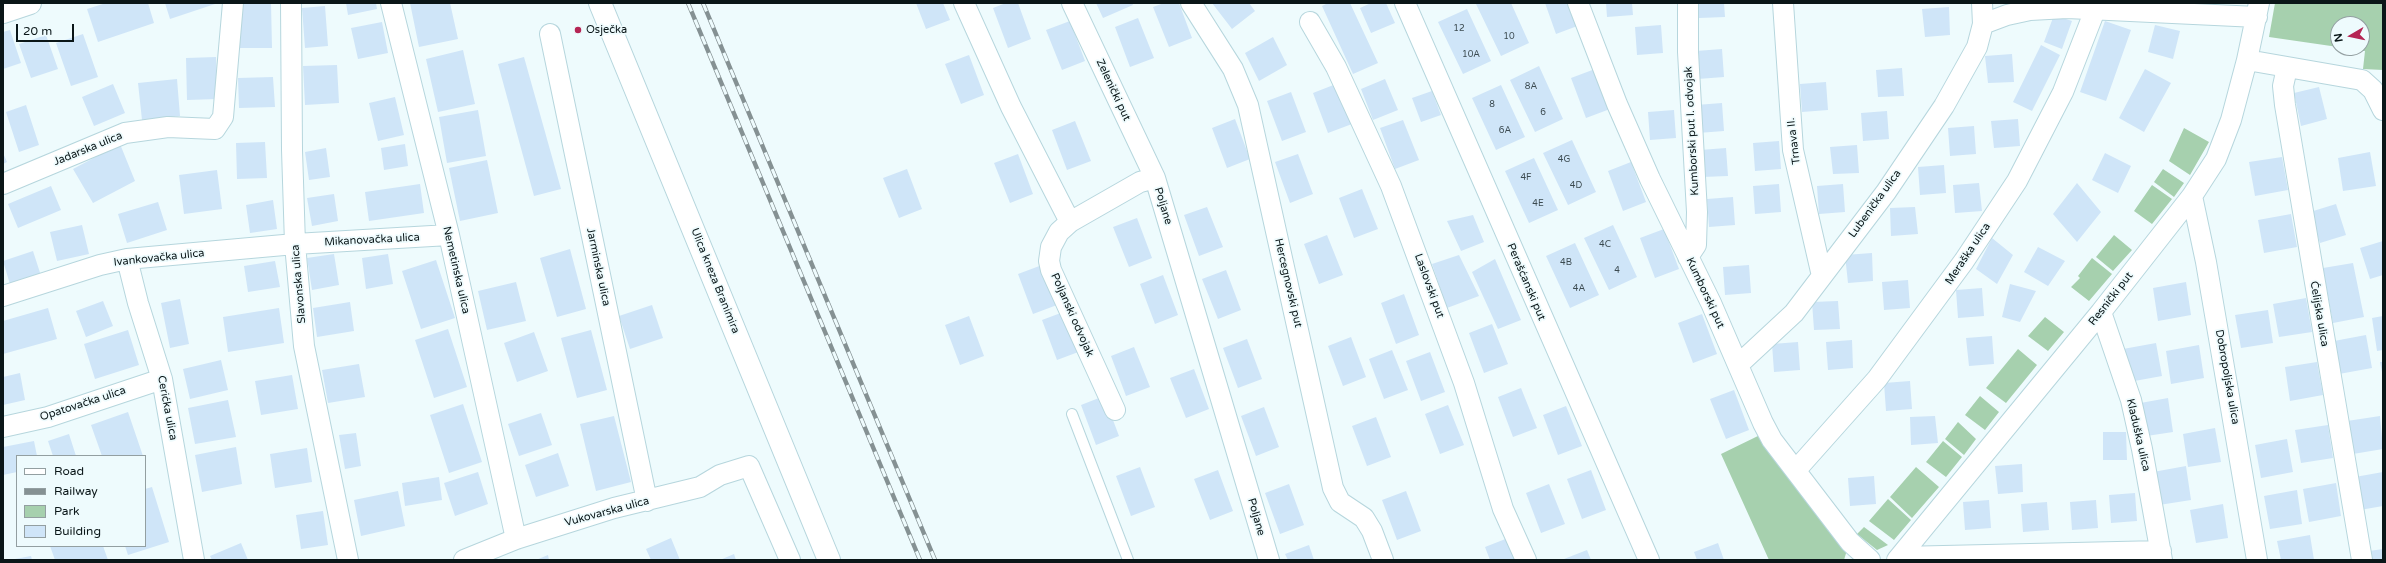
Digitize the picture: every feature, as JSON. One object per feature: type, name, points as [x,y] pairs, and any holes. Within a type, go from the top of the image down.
[{"type":"main road","points":[[3,12],[30,3]]},
{"type":"main road","name":"Ulica kneza Branimira","points":[[600,3],[829,560]]},
{"type":"street","name":"Jadarska ulica","points":[[3,184],[125,133],[168,127],[215,129],[223,117],[233,3]]},
{"type":"street","name":"Slavonska ulica","points":[[291,3],[292,150],[295,244],[304,346],[348,560]]},
{"type":"street","name":"Nemetinska ulica","points":[[391,3],[448,236],[516,539]]},
{"type":"street","points":[[964,3],[1011,107],[1070,222]]},
{"type":"street","name":"Zelenički put","points":[[1072,3],[1155,178]]},
{"type":"street","name":"Hercegnovski put","points":[[1191,3],[1233,69],[1248,105],[1333,488],[1340,502],[1364,518],[1372,531],[1383,560]]},
{"type":"street","name":"Perašćanski put","points":[[1405,3],[1649,560]]},
{"type":"street","name":"Kumborski put","points":[[1578,3],[1617,104],[1650,179],[1688,257],[1763,423],[1772,440],[1850,542],[1870,560]]},
{"type":"street","name":"Kumborski put I. odvojak","points":[[1688,3],[1688,52],[1697,212],[1696,245],[1688,257]]},
{"type":"street","name":"Trnava II.","points":[[1784,3],[1793,150],[1822,276]]},
{"type":"street","name":"Lubenička ulica","points":[[1738,365],[1794,313],[1886,192],[1944,106],[1978,47],[1983,24],[1982,3]]},
{"type":"street","points":[[1983,24],[2030,10],[2067,6],[2096,10],[2258,10]]},
{"type":"street","name":"Meraška ulica","points":[[1796,470],[1877,379],[1964,261],[2017,180],[2063,92],[2096,10]]},
{"type":"street","name":"Resnički put","points":[[1898,558],[2101,312],[2192,196],[2224,143],[2247,60],[2258,10]]},
{"type":"street","name":"Laslovski put","points":[[1310,22],[1336,67],[1391,186],[1464,383],[1503,509],[1526,560]]},
{"type":"street","name":"Jarminska ulica","points":[[550,34],[647,501]]},
{"type":"street","points":[[2247,60],[2362,80],[2373,90],[2383,110]]},
{"type":"street","name":"Ćelijska ulica","points":[[2286,68],[2284,86],[2286,113],[2362,560]]},
{"type":"street","name":"Poljane","points":[[1070,222],[1140,182],[1155,178],[1269,560]]},
{"type":"street","name":"Dobropoljska ulica","points":[[2192,196],[2208,270],[2257,560]]},
{"type":"street","name":"Poljanski odvojak","points":[[1070,222],[1059,232],[1051,247],[1050,265],[1115,410]]},
{"type":"street","name":"Mikanovačka ulica","points":[[295,244],[448,236]]},
{"type":"street","name":"Ivankovačka ulica","points":[[3,296],[100,265],[127,259],[295,244]]},
{"type":"street","name":"Cerićka ulica","points":[[127,259],[138,303],[162,379],[194,560]]},
{"type":"street","name":"Kladuška ulica","points":[[2101,312],[2131,400],[2162,556]]},
{"type":"street","name":"Opatovačka ulica","points":[[3,427],[48,417],[162,379]]},
{"type":"street","name":"Vukovarska ulica","points":[[464,560],[516,539],[614,508],[700,487],[720,475],[750,466],[790,560]]},
{"type":"street","points":[[1898,558],[2162,556]]},
{"type":"lane","points":[[1072,414],[1128,560]]},
{"type":"green space","points":[[2275,3],[2383,3],[2383,70],[2363,69],[2364,56],[2370,56],[2370,16],[2330,16],[2330,46],[2269,37]]},
{"type":"green space","points":[[2184,128],[2209,142],[2190,175],[2169,161]]},
{"type":"green space","points":[[2163,169],[2184,183],[2174,197],[2154,182]]},
{"type":"green space","points":[[2152,185],[2172,199],[2152,224],[2134,211]]},
{"type":"green space","points":[[2114,235],[2132,250],[2113,271],[2096,257]]},
{"type":"green space","points":[[2092,258],[2112,274],[2089,301],[2071,287],[2080,278],[2078,276]]},
{"type":"green space","points":[[2045,317],[2064,332],[2048,351],[2028,336]]},
{"type":"green space","points":[[2018,349],[2037,365],[2006,403],[1986,388]]},
{"type":"green space","points":[[1980,396],[1999,412],[1985,430],[1965,415]]},
{"type":"green space","points":[[1958,422],[1976,439],[1964,455],[1945,439]]},
{"type":"green space","points":[[1760,435],[1847,550],[1844,560],[1769,560],[1721,454]]},
{"type":"green space","points":[[1943,441],[1962,457],[1946,477],[1926,462]]},
{"type":"green space","points":[[1916,467],[1939,487],[1912,518],[1890,497]]},
{"type":"green space","points":[[1888,499],[1911,520],[1894,540],[1869,521]]},
{"type":"green space","points":[[1864,527],[1888,545],[1877,550],[1857,534]]},
{"type":"building","points":[[106,3],[148,3],[154,23],[98,42],[87,9]]},
{"type":"building","points":[[165,3],[218,3],[170,19]]},
{"type":"building","points":[[239,3],[271,3],[272,48],[239,48]]},
{"type":"building","points":[[346,3],[376,3],[377,9],[348,15]]},
{"type":"building","points":[[410,3],[450,3],[458,39],[419,47]]},
{"type":"building","points":[[916,3],[943,3],[950,20],[926,29]]},
{"type":"building","points":[[1006,3],[1018,3],[1031,39],[1008,48],[993,8]]},
{"type":"building","points":[[1096,3],[1132,3],[1133,5],[1103,18]]},
{"type":"building","points":[[1164,3],[1179,3],[1192,38],[1169,47],[1153,7]]},
{"type":"building","points":[[1212,3],[1249,3],[1255,11],[1232,29]]},
{"type":"building","points":[[1328,3],[1350,3],[1378,63],[1353,74],[1322,6]]},
{"type":"building","points":[[1371,3],[1386,3],[1395,23],[1371,33],[1360,8]]},
{"type":"building","points":[[1511,3],[1529,43],[1501,56],[1476,4]]},
{"type":"building","points":[[1545,3],[1572,3],[1580,25],[1556,34]]},
{"type":"building","points":[[1606,3],[1632,3],[1633,15],[1607,17]]},
{"type":"building","points":[[1698,3],[1724,3],[1725,17],[1699,18]]},
{"type":"building","points":[[325,6],[328,46],[305,48],[302,8]]},
{"type":"building","points":[[1949,7],[1950,35],[1925,37],[1922,9]]},
{"type":"building","points":[[1467,9],[1491,61],[1463,74],[1438,22]]},
{"type":"building","points":[[2054,15],[2072,21],[2062,49],[2044,42]]},
{"type":"building","points":[[1138,18],[1154,58],[1130,67],[1115,27]]},
{"type":"building","points":[[1070,21],[1085,61],[1062,70],[1046,30]]},
{"type":"building","points":[[2105,21],[2131,30],[2106,101],[2080,92]]},
{"type":"building","points":[[382,22],[388,53],[358,59],[351,28]]},
{"type":"building","points":[[1661,25],[1663,53],[1637,55],[1635,27]]},
{"type":"building","points":[[2155,25],[2180,31],[2173,59],[2148,52]]},
{"type":"building","points":[[10,30],[21,63],[3,69],[3,32]]},
{"type":"building","points":[[83,34],[98,77],[71,86],[56,43]]},
{"type":"building","points":[[46,35],[58,69],[31,78],[19,44]]},
{"type":"building","points":[[1273,37],[1287,65],[1259,81],[1245,53]]},
{"type":"building","points":[[2041,45],[2060,55],[2032,111],[2013,102]]},
{"type":"building","points":[[1722,49],[1724,77],[1698,79],[1696,51]]},
{"type":"building","points":[[463,50],[475,104],[438,112],[426,59]]},
{"type":"building","points":[[2012,54],[2014,82],[1988,83],[1985,56]]},
{"type":"building","points":[[969,55],[984,95],[961,104],[945,64]]},
{"type":"building","points":[[216,57],[218,99],[187,100],[186,58]]},
{"type":"building","points":[[524,57],[561,189],[534,196],[498,64]]},
{"type":"building","points":[[337,65],[339,103],[305,105],[303,66]]},
{"type":"building","points":[[1539,66],[1563,119],[1535,132],[1510,80]]},
{"type":"building","points":[[1902,68],[1904,96],[1878,97],[1876,70]]},
{"type":"building","points":[[1595,69],[1610,109],[1586,118],[1571,78]]},
{"type":"building","points":[[2145,69],[2171,83],[2144,132],[2119,118]]},
{"type":"building","points":[[273,77],[275,107],[239,108],[238,78]]},
{"type":"building","points":[[177,79],[180,116],[142,120],[138,83]]},
{"type":"building","points":[[1385,79],[1398,110],[1373,120],[1361,89]]},
{"type":"building","points":[[1826,82],[1828,110],[1802,112],[1800,84]]},
{"type":"building","points":[[113,84],[125,113],[94,126],[82,97]]},
{"type":"building","points":[[1336,84],[1352,124],[1328,133],[1313,93]]},
{"type":"building","points":[[1501,85],[1525,137],[1496,150],[1472,98]]},
{"type":"building","points":[[2319,87],[2327,119],[2301,126],[2294,93]]},
{"type":"building","points":[[1432,91],[1441,115],[1421,122],[1412,98]]},
{"type":"building","points":[[1291,92],[1306,132],[1282,141],[1267,101]]},
{"type":"building","points":[[395,97],[404,135],[378,141],[369,103]]},
{"type":"building","points":[[1722,103],[1724,131],[1698,133],[1696,105]]},
{"type":"building","points":[[26,105],[39,145],[19,152],[6,112]]},
{"type":"building","points":[[478,110],[486,156],[447,163],[439,117]]},
{"type":"building","points":[[1674,110],[1676,138],[1650,140],[1648,112]]},
{"type":"building","points":[[1887,111],[1889,139],[1863,141],[1861,113]]},
{"type":"building","points":[[1235,119],[1250,159],[1227,168],[1212,128]]},
{"type":"building","points":[[2018,119],[2020,146],[1994,148],[1991,121]]},
{"type":"building","points":[[1403,120],[1419,160],[1395,169],[1380,128]]},
{"type":"building","points":[[1075,121],[1091,161],[1067,170],[1052,130]]},
{"type":"building","points":[[1974,126],[1976,154],[1950,156],[1948,128]]},
{"type":"building","points":[[1572,140],[1596,192],[1568,205],[1543,153]]},
{"type":"building","points":[[1779,141],[1781,169],[1755,171],[1753,143]]},
{"type":"building","points":[[265,142],[267,178],[237,179],[236,143]]},
{"type":"building","points":[[120,144],[135,181],[93,203],[73,169]]},
{"type":"building","points":[[405,144],[408,166],[384,170],[381,148]]},
{"type":"building","points":[[1857,145],[1859,173],[1833,174],[1830,147]]},
{"type":"building","points":[[326,148],[330,177],[309,180],[305,152]]},
{"type":"building","points":[[1726,148],[1728,176],[1702,177],[1700,150]]},
{"type":"building","points":[[2370,152],[2376,186],[2343,191],[2338,158]]},
{"type":"building","points":[[3,153],[7,162],[3,164]]},
{"type":"building","points":[[2105,153],[2131,166],[2118,193],[2092,180]]},
{"type":"building","points":[[1018,154],[1033,194],[1010,203],[994,163]]},
{"type":"building","points":[[1298,154],[1313,194],[1290,203],[1275,162]]},
{"type":"building","points":[[2282,157],[2288,190],[2255,196],[2249,162]]},
{"type":"building","points":[[1534,158],[1558,210],[1529,223],[1505,171]]},
{"type":"building","points":[[487,160],[498,213],[460,221],[449,168]]},
{"type":"building","points":[[1631,162],[1646,202],[1623,211],[1608,171]]},
{"type":"building","points":[[1944,165],[1946,193],[1920,195],[1918,167]]},
{"type":"building","points":[[907,169],[922,209],[899,218],[883,178]]},
{"type":"building","points":[[217,170],[222,209],[184,214],[179,175]]},
{"type":"building","points":[[1979,183],[1982,211],[1955,213],[1953,185]]},
{"type":"building","points":[[2077,183],[2101,212],[2077,242],[2053,214]]},
{"type":"building","points":[[420,184],[424,213],[369,221],[365,192]]},
{"type":"building","points":[[1779,184],[1781,212],[1755,214],[1753,186]]},
{"type":"building","points":[[1843,184],[1845,212],[1819,214],[1817,186]]},
{"type":"building","points":[[51,186],[61,210],[18,228],[8,204]]},
{"type":"building","points":[[1362,189],[1378,229],[1354,238],[1339,198]]},
{"type":"building","points":[[334,194],[338,221],[312,226],[307,198]]},
{"type":"building","points":[[1733,197],[1735,225],[1709,227],[1707,199]]},
{"type":"building","points":[[273,200],[277,229],[250,233],[246,205]]},
{"type":"building","points":[[158,202],[167,230],[127,243],[118,214]]},
{"type":"building","points":[[2336,204],[2346,235],[2320,243],[2310,212]]},
{"type":"building","points":[[1207,207],[1223,247],[1199,256],[1184,215]]},
{"type":"building","points":[[1915,207],[1918,234],[1891,236],[1890,208]]},
{"type":"building","points":[[2291,214],[2297,247],[2264,253],[2258,220]]},
{"type":"building","points":[[1473,215],[1484,242],[1461,251],[1447,221]]},
{"type":"building","points":[[1137,218],[1152,258],[1129,267],[1113,227]]},
{"type":"building","points":[[82,225],[89,254],[57,261],[50,232]]},
{"type":"building","points":[[1613,225],[1637,277],[1609,290],[1584,238]]},
{"type":"building","points":[[1664,229],[1679,269],[1655,278],[1640,238]]},
{"type":"building","points":[[1327,235],[1343,275],[1319,284],[1304,244]]},
{"type":"building","points":[[1992,238],[2013,255],[1997,284],[1976,269]]},
{"type":"building","points":[[2383,241],[2383,275],[2370,279],[2360,248]]},
{"type":"building","points":[[1575,243],[1599,295],[1570,308],[1546,256]]},
{"type":"building","points":[[2038,247],[2065,261],[2048,286],[2024,272]]},
{"type":"building","points":[[570,249],[586,309],[557,317],[540,258]]},
{"type":"building","points":[[33,251],[43,282],[12,291],[3,261]]},
{"type":"building","points":[[1872,253],[1873,281],[1848,283],[1845,255]]},
{"type":"building","points":[[334,254],[339,285],[312,290],[307,258]]},
{"type":"building","points":[[388,254],[393,284],[366,289],[362,258]]},
{"type":"building","points":[[1459,255],[1479,296],[1447,308],[1432,264]]},
{"type":"building","points":[[1495,259],[1521,320],[1498,329],[1472,272]]},
{"type":"building","points":[[436,260],[455,318],[421,329],[402,271]]},
{"type":"building","points":[[275,261],[280,287],[248,292],[244,266]]},
{"type":"building","points":[[2353,263],[2364,317],[2333,323],[2323,268]]},
{"type":"building","points":[[1042,265],[1057,305],[1033,314],[1018,274]]},
{"type":"building","points":[[1749,265],[1751,293],[1725,295],[1723,267]]},
{"type":"building","points":[[1226,270],[1241,310],[1218,319],[1202,279]]},
{"type":"building","points":[[1163,275],[1178,315],[1155,324],[1140,284]]},
{"type":"building","points":[[1908,280],[1910,308],[1884,310],[1882,282]]},
{"type":"building","points":[[516,282],[526,321],[487,330],[478,291]]},
{"type":"building","points":[[2186,282],[2191,315],[2158,321],[2153,288]]},
{"type":"building","points":[[2010,284],[2036,291],[2020,322],[2002,317]]},
{"type":"building","points":[[1982,288],[1984,316],[1958,318],[1956,290]]},
{"type":"building","points":[[1404,294],[1419,335],[1396,344],[1381,303]]},
{"type":"building","points":[[2306,298],[2312,332],[2279,337],[2273,304]]},
{"type":"building","points":[[180,299],[189,344],[170,348],[161,303]]},
{"type":"building","points":[[103,301],[113,326],[86,337],[76,311]]},
{"type":"building","points":[[1838,301],[1840,329],[1814,330],[1812,302]]},
{"type":"building","points":[[350,302],[354,331],[317,337],[313,308]]},
{"type":"building","points":[[652,305],[663,338],[630,349],[619,316]]},
{"type":"building","points":[[48,308],[57,339],[3,354],[3,321]]},
{"type":"building","points":[[279,308],[284,343],[228,352],[223,317]]},
{"type":"building","points":[[2268,310],[2273,343],[2241,348],[2235,315]]},
{"type":"building","points":[[1066,311],[1081,351],[1057,360],[1042,320]]},
{"type":"building","points":[[1702,314],[1717,354],[1693,363],[1678,323]]},
{"type":"building","points":[[969,316],[984,356],[960,365],[945,325]]},
{"type":"building","points":[[2383,316],[2383,350],[2377,351],[2372,318]]},
{"type":"building","points":[[1492,324],[1508,364],[1484,373],[1469,333]]},
{"type":"building","points":[[448,329],[467,387],[434,398],[415,340]]},
{"type":"building","points":[[128,330],[139,365],[95,379],[84,344]]},
{"type":"building","points":[[591,330],[607,390],[577,398],[561,338]]},
{"type":"building","points":[[534,332],[548,371],[517,382],[504,343]]},
{"type":"building","points":[[2366,335],[2372,368],[2339,374],[2334,341]]},
{"type":"building","points":[[1992,336],[1994,364],[1969,366],[1966,338]]},
{"type":"building","points":[[1351,337],[1366,377],[1343,386],[1328,346]]},
{"type":"building","points":[[1247,339],[1262,379],[1238,388],[1223,348]]},
{"type":"building","points":[[1852,340],[1853,368],[1828,370],[1826,342]]},
{"type":"building","points":[[1798,342],[1800,370],[1774,372],[1772,344]]},
{"type":"building","points":[[2156,343],[2162,376],[2129,382],[2123,349]]},
{"type":"building","points":[[2199,345],[2204,378],[2171,384],[2166,351]]},
{"type":"building","points":[[1134,347],[1150,387],[1126,396],[1111,356]]},
{"type":"building","points":[[1392,350],[1408,390],[1384,399],[1369,359]]},
{"type":"building","points":[[1430,352],[1445,392],[1421,401],[1406,361]]},
{"type":"building","points":[[221,360],[228,390],[190,399],[183,369]]},
{"type":"building","points":[[2317,362],[2323,395],[2290,401],[2285,367]]},
{"type":"building","points":[[2380,362],[2383,362],[2383,372],[2382,372]]},
{"type":"building","points":[[359,364],[365,397],[328,403],[322,370]]},
{"type":"building","points":[[1194,369],[1209,409],[1186,418],[1170,378]]},
{"type":"building","points":[[20,373],[25,400],[3,405],[3,377]]},
{"type":"building","points":[[292,375],[298,409],[261,415],[255,381]]},
{"type":"building","points":[[1910,381],[1912,409],[1886,411],[1884,383]]},
{"type":"building","points":[[1521,388],[1537,428],[1513,437],[1498,397]]},
{"type":"building","points":[[1734,390],[1749,430],[1726,439],[1710,399]]},
{"type":"building","points":[[1104,396],[1119,436],[1096,445],[1081,405]]},
{"type":"building","points":[[2168,398],[2173,432],[2140,437],[2135,404]]},
{"type":"building","points":[[228,400],[236,437],[195,444],[188,408]]},
{"type":"building","points":[[463,404],[482,462],[449,473],[430,415]]},
{"type":"building","points":[[1448,405],[1464,445],[1440,454],[1425,414]]},
{"type":"building","points":[[1566,406],[1582,446],[1558,455],[1543,415]]},
{"type":"building","points":[[1264,407],[1279,447],[1256,456],[1241,416]]},
{"type":"building","points":[[128,412],[143,455],[102,455],[91,425]]},
{"type":"building","points":[[541,413],[552,445],[519,456],[508,424]]},
{"type":"building","points":[[614,416],[631,482],[596,491],[580,424]]},
{"type":"building","points":[[1935,416],[1938,443],[1911,445],[1910,417]]},
{"type":"building","points":[[2380,416],[2383,449],[2353,454],[2347,421]]},
{"type":"building","points":[[1376,417],[1391,457],[1367,466],[1352,426]]},
{"type":"building","points":[[2328,425],[2333,458],[2301,463],[2295,430]]},
{"type":"building","points":[[2215,428],[2221,462],[2188,467],[2183,434]]},
{"type":"building","points":[[2103,432],[2126,432],[2127,460],[2103,460]]},
{"type":"building","points":[[356,433],[361,466],[345,469],[339,435]]},
{"type":"building","points":[[69,434],[76,455],[53,455],[48,441]]},
{"type":"building","points":[[2287,439],[2293,472],[2261,478],[2255,445]]},
{"type":"building","points":[[34,441],[37,455],[16,455],[16,472],[3,475],[3,447]]},
{"type":"building","points":[[236,447],[242,484],[202,492],[195,455]]},
{"type":"building","points":[[307,448],[312,482],[275,488],[270,454]]},
{"type":"building","points":[[558,453],[569,486],[536,497],[525,465]]},
{"type":"building","points":[[2022,464],[2023,492],[1998,494],[1995,466]]},
{"type":"building","points":[[2186,466],[2191,500],[2159,505],[2153,472]]},
{"type":"building","points":[[1140,467],[1155,507],[1131,516],[1116,476]]},
{"type":"building","points":[[1218,470],[1233,511],[1210,520],[1194,479]]},
{"type":"building","points":[[1591,470],[1606,510],[1582,519],[1567,479]]},
{"type":"building","points":[[478,472],[488,504],[455,516],[444,483]]},
{"type":"building","points":[[2383,472],[2383,506],[2360,510],[2355,477]]},
{"type":"building","points":[[1874,476],[1876,504],[1850,506],[1848,478]]},
{"type":"building","points":[[439,477],[442,500],[405,506],[402,483]]},
{"type":"building","points":[[2336,483],[2341,516],[2309,522],[2303,489]]},
{"type":"building","points":[[1289,484],[1304,525],[1280,534],[1265,493]]},
{"type":"building","points":[[1549,484],[1565,524],[1541,533],[1526,493]]},
{"type":"building","points":[[152,487],[169,542],[128,555],[125,547],[146,547],[146,489]]},
{"type":"building","points":[[2297,490],[2302,524],[2270,529],[2264,496]]},
{"type":"building","points":[[398,491],[405,526],[361,536],[354,500]]},
{"type":"building","points":[[1406,491],[1421,531],[1397,540],[1382,500]]},
{"type":"building","points":[[2135,493],[2137,521],[2111,523],[2109,495]]},
{"type":"building","points":[[1989,500],[1991,528],[1965,530],[1963,502]]},
{"type":"building","points":[[2096,500],[2098,528],[2072,530],[2070,502]]},
{"type":"building","points":[[2047,502],[2049,530],[2023,532],[2021,504]]},
{"type":"building","points":[[2223,504],[2228,538],[2196,543],[2190,510]]},
{"type":"building","points":[[323,511],[328,545],[301,549],[296,515]]},
{"type":"building","points":[[2310,535],[2314,560],[2281,560],[2277,541]]},
{"type":"building","points":[[671,538],[680,560],[651,560],[646,549]]},
{"type":"building","points":[[1508,538],[1517,560],[1490,560],[1485,547]]},
{"type":"building","points":[[241,543],[248,560],[212,560],[210,556]]},
{"type":"building","points":[[1718,543],[1724,560],[1697,560],[1694,552]]},
{"type":"building","points":[[1309,545],[1314,560],[1288,560],[1285,554]]},
{"type":"building","points":[[50,547],[103,547],[108,560],[55,560]]},
{"type":"building","points":[[2383,549],[2383,560],[2371,560],[2369,551]]},
{"type":"building","points":[[1587,550],[1591,560],[1564,560],[1564,559]]},
{"type":"building","points":[[734,554],[736,560],[720,560]]},
{"type":"building","points":[[548,555],[549,560],[536,560]]},
{"type":"building","points":[[31,556],[32,560],[15,560],[15,559]]},
{"type":"railway","points":[[688,3],[920,560]]},
{"type":"railway","points":[[703,3],[935,560]]},
{"type":"place","name":"Osječka","points":[[578,30]]}]
